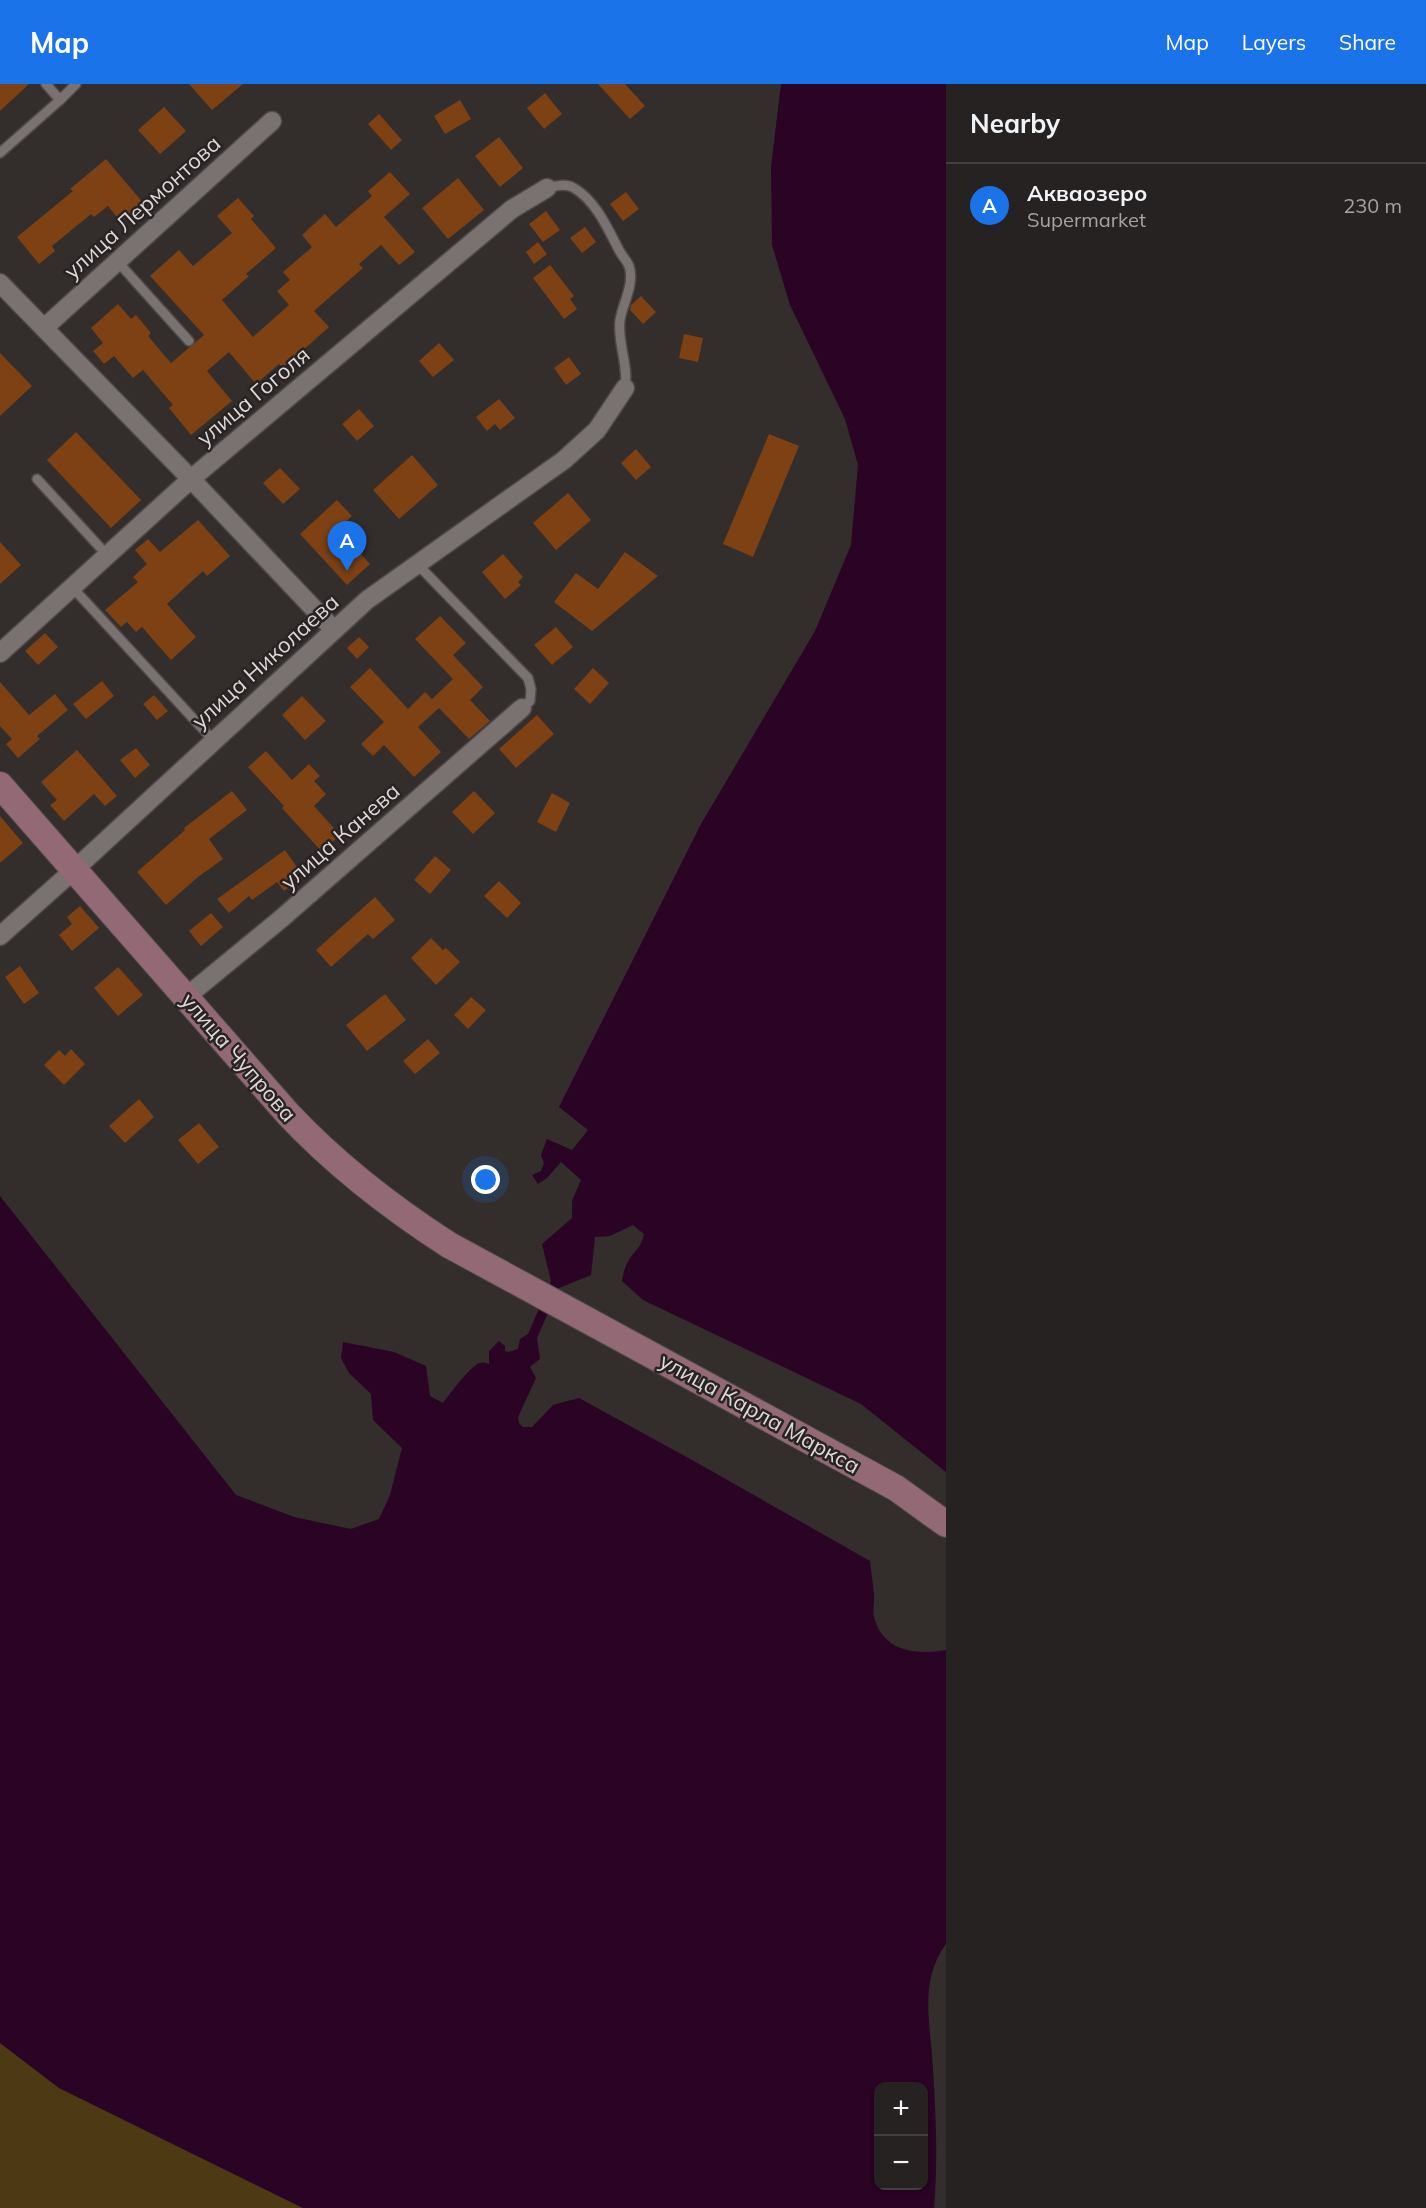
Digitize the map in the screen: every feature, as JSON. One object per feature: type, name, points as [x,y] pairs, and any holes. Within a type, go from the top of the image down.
[{"type":"street","name":"улица Лермонтова","points":[[44,328],[272,121]]},
{"type":"street","name":"улица Гоголя","points":[[0,653],[191,479],[512,209],[547,188]]},
{"type":"street","points":[[0,283],[334,630]]},
{"type":"street","name":"улица Николаева","points":[[0,936],[367,600],[564,460],[597,430],[625,388]]},
{"type":"street","name":"улица Канева","points":[[186,998],[282,918],[522,708]]},
{"type":"street","name":"улица Чупрова","points":[[0,785],[288,1114],[345,1170],[414,1222],[449,1245],[570,1310]]},
{"type":"street","name":"улица Карла Маркса","points":[[570,1310],[897,1488],[946,1524]]},
{"type":"lane","points":[[46,84],[60,100]]},
{"type":"lane","points":[[0,153],[76,84]]},
{"type":"lane","points":[[547,188],[560,185],[573,187],[585,197],[598,213],[629,267],[630,282],[620,322],[621,345],[627,376],[625,388]]},
{"type":"lane","points":[[117,261],[189,341]]},
{"type":"lane","points":[[37,479],[108,556]]},
{"type":"lane","points":[[418,565],[528,678],[531,689],[530,701],[522,708]]},
{"type":"lane","points":[[73,588],[213,740]]},
{"type":"shaded area","points":[[781,84],[946,84],[946,1472],[861,1404],[643,1300],[622,1281],[626,1266],[641,1244],[644,1234],[633,1225],[610,1236],[595,1237],[591,1275],[559,1288],[537,1338],[540,1359],[530,1367],[536,1378],[518,1417],[523,1427],[532,1427],[553,1405],[579,1398],[870,1561],[874,1597],[873,1614],[878,1629],[885,1638],[893,1644],[912,1651],[946,1650],[946,1944],[937,1959],[932,1974],[928,2005],[936,2121],[934,2208],[303,2208],[59,2088],[0,2043],[0,1196],[236,1495],[294,1517],[351,1529],[379,1519],[390,1495],[402,1448],[373,1420],[371,1394],[349,1373],[341,1358],[343,1342],[394,1352],[426,1366],[430,1396],[443,1403],[476,1365],[489,1364],[489,1351],[499,1341],[505,1346],[505,1351],[518,1349],[520,1339],[528,1334],[551,1281],[542,1244],[572,1218],[572,1201],[581,1180],[561,1162],[547,1178],[538,1184],[532,1175],[541,1171],[544,1163],[541,1155],[547,1139],[572,1150],[588,1130],[559,1107],[701,824],[815,631],[851,545],[858,465],[845,419],[790,305],[772,245],[771,167]]},
{"type":"shaded area","points":[[0,2043],[59,2088],[303,2208],[0,2208]]},
{"type":"building","points":[[0,84],[29,84],[0,111]]},
{"type":"building","points":[[189,84],[243,84],[212,110]]},
{"type":"building","points":[[598,84],[625,84],[645,106],[630,119]]},
{"type":"building","points":[[545,93],[562,114],[544,129],[527,108]]},
{"type":"building","points":[[460,100],[471,119],[445,134],[434,116]]},
{"type":"building","points":[[164,107],[186,131],[160,154],[138,130]]},
{"type":"building","points":[[379,114],[402,140],[391,150],[368,124]]},
{"type":"building","points":[[499,137],[523,168],[500,187],[475,156]]},
{"type":"building","points":[[106,159],[144,204],[121,222],[108,206],[94,217],[91,214],[52,246],[55,251],[39,264],[17,237],[73,191],[70,189]]},
{"type":"building","points":[[390,172],[410,194],[384,217],[415,252],[399,265],[381,245],[359,264],[363,268],[314,311],[329,327],[283,368],[279,364],[256,384],[229,352],[207,371],[232,401],[191,435],[169,408],[173,405],[143,370],[133,378],[114,356],[104,364],[93,351],[103,343],[91,328],[118,304],[131,319],[136,315],[151,333],[148,336],[171,363],[204,335],[150,276],[179,250],[193,266],[232,233],[217,216],[238,198],[254,216],[251,219],[276,248],[246,274],[249,276],[222,300],[253,337],[289,305],[277,291],[290,280],[283,272],[312,247],[302,235],[325,214],[336,227],[372,196],[368,191]]},
{"type":"building","points":[[458,178],[484,210],[448,239],[422,208]]},
{"type":"building","points":[[626,192],[639,209],[623,221],[610,204]]},
{"type":"building","points":[[546,211],[560,230],[543,242],[529,224]]},
{"type":"building","points":[[585,227],[596,242],[582,253],[570,238]]},
{"type":"building","points":[[538,242],[547,254],[534,264],[526,252]]},
{"type":"building","points":[[550,265],[574,296],[570,299],[577,309],[564,319],[533,278]]},
{"type":"building","points":[[641,296],[656,312],[643,324],[630,310],[631,305]]},
{"type":"building","points":[[684,334],[703,338],[698,362],[679,358]]},
{"type":"building","points":[[439,343],[454,360],[433,377],[419,361]]},
{"type":"building","points":[[0,353],[32,386],[0,416]]},
{"type":"building","points":[[569,357],[581,374],[566,385],[554,368]]},
{"type":"building","points":[[499,399],[515,418],[500,430],[495,424],[487,431],[476,417]]},
{"type":"building","points":[[359,409],[374,426],[357,441],[342,424]]},
{"type":"building","points":[[76,432],[141,500],[111,528],[47,460]]},
{"type":"building","points":[[769,434],[799,446],[753,557],[723,544]]},
{"type":"building","points":[[636,449],[651,467],[636,480],[621,463]]},
{"type":"building","points":[[412,455],[438,485],[399,519],[373,490]]},
{"type":"building","points":[[280,468],[300,489],[283,504],[263,483]]},
{"type":"building","points":[[568,493],[591,520],[556,550],[533,523]]},
{"type":"building","points":[[337,500],[352,516],[338,529],[370,564],[347,585],[300,534]]},
{"type":"building","points":[[198,520],[230,556],[207,576],[203,571],[167,604],[196,637],[171,660],[142,627],[136,632],[127,622],[121,627],[105,610],[138,582],[133,577],[147,564],[135,550],[148,539],[160,552]]},
{"type":"building","points":[[0,542],[21,565],[0,584]]},
{"type":"building","points":[[625,552],[658,576],[592,631],[554,602],[576,573],[598,589]]},
{"type":"building","points":[[503,554],[523,577],[518,582],[521,585],[505,599],[482,572]]},
{"type":"building","points":[[440,616],[466,643],[453,655],[483,687],[470,700],[490,721],[469,739],[439,708],[418,727],[441,752],[414,777],[384,745],[373,756],[361,744],[384,722],[350,687],[370,668],[408,709],[425,692],[432,699],[453,679],[415,639]]},
{"type":"building","points":[[556,627],[573,647],[552,665],[534,645]]},
{"type":"building","points":[[45,633],[58,647],[38,665],[25,651]]},
{"type":"building","points":[[359,637],[369,647],[357,659],[347,648]]},
{"type":"building","points":[[593,668],[609,683],[590,704],[574,689]]},
{"type":"building","points":[[102,681],[114,696],[86,719],[73,704]]},
{"type":"building","points":[[0,682],[29,715],[55,694],[68,710],[37,736],[40,739],[18,758],[6,744],[12,739],[0,726]]},
{"type":"building","points":[[154,695],[168,711],[157,720],[143,704]]},
{"type":"building","points":[[302,696],[326,721],[305,740],[282,715]]},
{"type":"building","points":[[537,715],[554,734],[516,768],[499,749]]},
{"type":"building","points":[[136,748],[150,765],[135,778],[120,760]]},
{"type":"building","points":[[77,750],[117,796],[105,806],[94,794],[64,821],[50,805],[57,800],[41,782]]},
{"type":"building","points":[[266,751],[292,780],[309,764],[320,776],[314,781],[326,794],[314,806],[340,835],[322,852],[248,767]]},
{"type":"building","points":[[232,791],[247,810],[209,839],[223,859],[166,905],[137,872],[185,830],[184,828]]},
{"type":"building","points":[[474,791],[495,813],[473,834],[452,812]]},
{"type":"building","points":[[552,793],[570,803],[556,832],[537,822]]},
{"type":"building","points":[[0,816],[23,843],[0,863]]},
{"type":"building","points":[[285,850],[304,877],[284,891],[277,882],[252,900],[249,896],[229,913],[217,899]]},
{"type":"building","points":[[435,856],[451,870],[430,894],[414,880]]},
{"type":"building","points":[[499,881],[521,903],[507,918],[484,896]]},
{"type":"building","points":[[375,897],[395,920],[373,939],[368,934],[331,967],[316,950]]},
{"type":"building","points":[[80,906],[99,928],[72,951],[59,935],[72,924],[67,917]]},
{"type":"building","points":[[211,913],[223,927],[201,946],[189,931]]},
{"type":"building","points":[[431,938],[443,950],[446,948],[460,962],[436,985],[411,958]]},
{"type":"building","points":[[20,966],[39,993],[24,1004],[5,977]]},
{"type":"building","points":[[118,967],[143,995],[118,1016],[94,988]]},
{"type":"building","points":[[385,994],[406,1020],[367,1051],[346,1025]]},
{"type":"building","points":[[471,997],[486,1010],[468,1029],[454,1015]]},
{"type":"building","points":[[428,1039],[440,1053],[415,1074],[403,1061]]},
{"type":"building","points":[[71,1049],[85,1064],[64,1085],[44,1065],[59,1050],[65,1056]]},
{"type":"building","points":[[139,1099],[154,1117],[125,1143],[109,1126]]},
{"type":"building","points":[[199,1123],[219,1147],[198,1164],[178,1140]]},
{"type":"place","name":"Акваозеро","points":[[347,571]]}]
